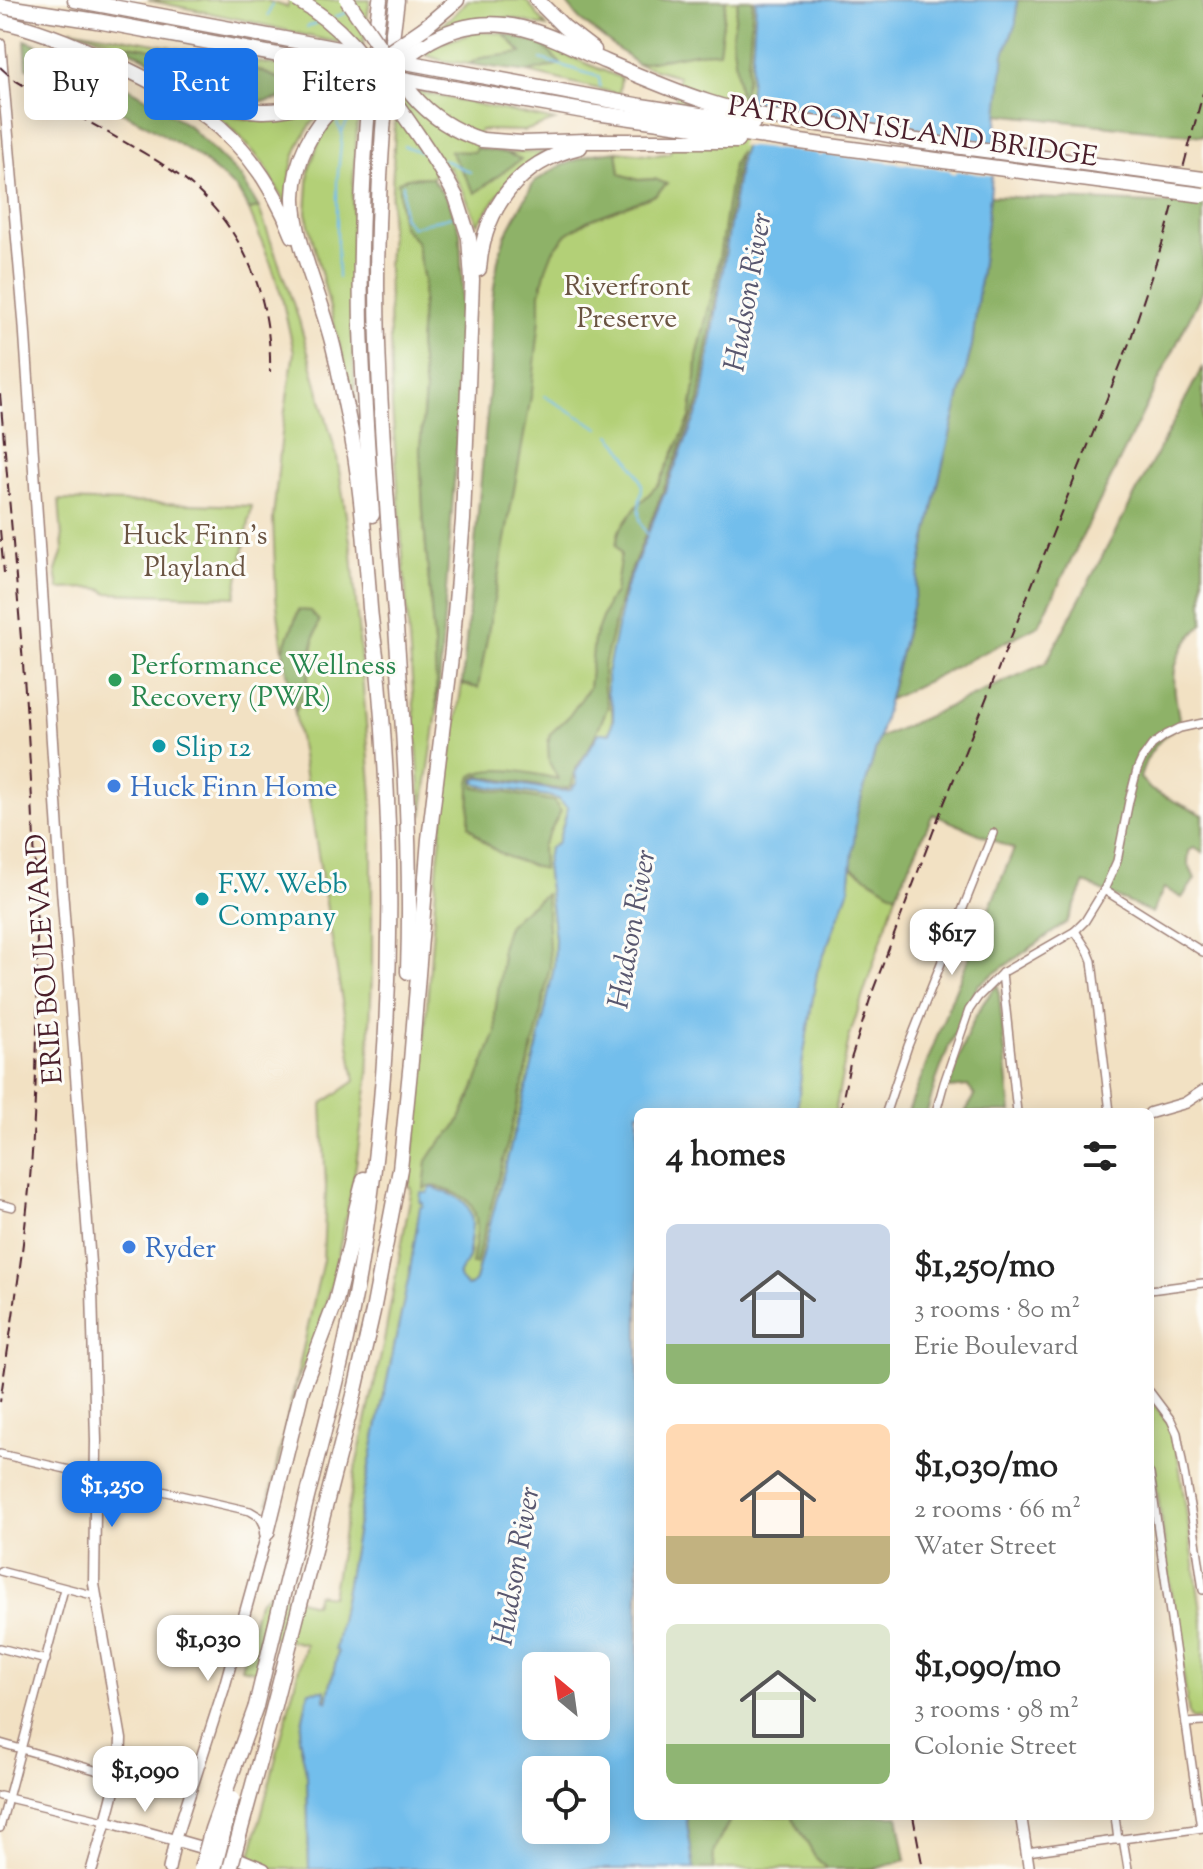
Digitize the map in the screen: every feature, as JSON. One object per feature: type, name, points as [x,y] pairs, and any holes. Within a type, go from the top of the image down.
[{"type":"highway","points":[[75,0],[443,69],[617,109]]},
{"type":"highway","points":[[230,1869],[364,1354],[397,1187],[405,1128],[425,872],[456,609],[470,365],[471,252],[456,197],[435,160],[362,55],[331,23],[297,0]]},
{"type":"highway","points":[[347,0],[423,107],[451,128],[482,140],[522,143],[717,139],[822,145]]},
{"type":"highway","points":[[379,680],[379,611],[364,388],[361,259],[371,71],[380,0]]},
{"type":"highway","points":[[388,1228],[406,1024],[410,877],[405,746],[381,408],[378,315],[381,150],[397,0]]},
{"type":"highway","points":[[128,67],[152,74],[218,103],[253,111],[296,107],[318,99],[341,85],[424,28],[457,0]]},
{"type":"highway","points":[[537,0],[572,34],[625,69]]},
{"type":"highway","points":[[0,6],[441,86],[617,109]]},
{"type":"highway","points":[[0,21],[38,31],[78,48]]},
{"type":"highway","points":[[214,1869],[349,1324],[360,1269],[377,1133],[387,1014],[388,829],[379,680],[364,525],[357,467],[330,333],[295,212],[294,194],[300,160],[310,137],[339,102],[423,45],[459,28],[487,24],[522,28],[549,37],[688,95],[734,110],[917,141]]},
{"type":"highway","points":[[128,70],[190,103],[224,131],[253,163],[289,225],[337,369]]},
{"type":"highway","name":"PATROON ISLAND BRIDGE","points":[[617,109],[917,141],[1203,179]]},
{"type":"highway","name":"PATROON ISLAND BRIDGE","points":[[617,109],[822,145],[1203,195]]},
{"type":"highway","points":[[470,365],[478,317],[482,243],[498,204],[519,178],[546,158],[579,147],[614,142]]},
{"type":"highway","points":[[267,1533],[302,1390],[336,1301],[377,1133]]},
{"type":"highway","points":[[201,1869],[256,1706]]},
{"type":"highway","points":[[240,1869],[265,1740]]},
{"type":"main road","points":[[169,1869],[175,1840],[238,1858],[264,1869]]},
{"type":"street","name":"ERIE BOULEVARD","points":[[0,44],[24,319],[92,1290],[96,1596],[121,1739],[116,1776],[92,1869]]},
{"type":"street","points":[[937,1108],[969,1010],[978,997],[1002,973],[1075,931],[1104,890],[1117,861],[1129,801],[1142,759],[1152,745],[1166,735],[1203,723]]},
{"type":"street","points":[[887,1108],[908,1046],[993,833]]},
{"type":"street","points":[[1104,890],[1201,948]]},
{"type":"street","points":[[1075,931],[1092,961],[1110,1108]]},
{"type":"street","points":[[1002,973],[1016,1108]]},
{"type":"street","points":[[1154,1112],[1202,1096]]},
{"type":"street","points":[[0,1204],[12,1207]]},
{"type":"street","points":[[1154,1289],[1203,1283]]},
{"type":"street","points":[[1154,1397],[1177,1433],[1199,1534],[1203,1590]]},
{"type":"street","points":[[0,1454],[250,1511],[260,1517],[267,1533],[224,1688],[175,1840],[4,1797]]},
{"type":"street","points":[[1027,1852],[1202,1828],[1154,1502]]},
{"type":"street","points":[[0,1571],[96,1596]]},
{"type":"street","points":[[0,1828],[4,1797],[22,1750],[64,1589]]},
{"type":"street","points":[[0,1648],[46,1660]]},
{"type":"street","points":[[1186,1723],[1203,1722]]},
{"type":"street","points":[[0,1743],[116,1776]]},
{"type":"street","points":[[1022,1820],[1029,1869]]},
{"type":"street","points":[[1116,1820],[1128,1869]]},
{"type":"green space","points":[[148,0],[264,0],[287,7],[290,0],[370,0],[363,46]]},
{"type":"green space","points":[[468,0],[526,0],[547,27],[511,18],[478,19],[422,39],[453,16]]},
{"type":"green space","points":[[564,0],[726,0],[719,52],[695,53],[637,64],[580,20]]},
{"type":"green space","name":"Riverfront Preserve","points":[[588,0],[756,0],[746,141],[741,156],[702,401],[625,590],[607,693],[612,713],[610,733],[599,733],[576,773],[577,783],[571,790],[560,791],[480,778],[479,785],[548,796],[568,808],[558,842],[546,865],[555,938],[554,967],[539,1040],[475,1280],[471,1285],[461,1282],[459,1277],[469,1257],[472,1222],[458,1198],[435,1188],[420,1208],[409,1276],[363,1495],[335,1649],[338,1652],[327,1701],[324,1690],[309,1691],[299,1737],[307,1776],[309,1869],[252,1869],[248,1867],[305,1644],[269,1636],[260,1672],[241,1668],[256,1610],[260,1600],[270,1592],[314,1604],[317,1594],[332,1596],[412,1188],[409,1187],[420,1097],[438,861],[449,766],[462,684],[473,687],[537,292],[553,242],[655,179],[638,180],[620,174],[617,151],[655,155],[670,153],[678,76],[637,64],[660,59]]},
{"type":"green space","points":[[738,0],[753,0],[747,77],[741,104],[732,38]]},
{"type":"green space","points":[[1001,0],[1203,0],[1203,136],[998,114]]},
{"type":"green space","points":[[70,29],[178,48],[146,48]]},
{"type":"green space","points":[[477,32],[503,33],[523,54],[481,58],[469,64],[443,61],[423,54],[444,42]]},
{"type":"green space","points":[[503,33],[542,45],[561,64],[528,72],[469,64],[481,58],[522,53]]},
{"type":"green space","points":[[25,40],[46,48],[26,48]]},
{"type":"green space","points":[[117,43],[146,48],[144,57]]},
{"type":"green space","points":[[542,45],[621,78],[619,94],[528,72],[560,64]]},
{"type":"green space","points":[[258,62],[274,65],[274,77],[258,70]]},
{"type":"green space","points":[[258,70],[274,77],[273,100],[258,101]]},
{"type":"green space","points":[[128,88],[144,97],[144,120],[180,120],[189,126],[241,177],[259,208],[249,210],[237,189],[195,154],[128,115]]},
{"type":"green space","points":[[405,89],[555,121],[524,131],[480,130],[475,152],[521,160],[506,153],[544,152],[510,178],[478,224],[449,167],[431,177],[407,178],[402,226],[416,241],[424,280],[419,345],[425,391],[420,449],[437,712],[422,816],[392,407],[388,269],[395,120],[405,120]]},
{"type":"green space","points":[[222,120],[315,120],[296,151],[286,205],[264,164]]},
{"type":"green space","points":[[333,120],[358,120],[353,187],[352,326],[356,411],[306,213],[309,170],[320,139]]},
{"type":"green space","points":[[476,148],[521,159],[475,193],[450,151],[474,152]]},
{"type":"green space","points":[[617,151],[620,174],[667,184],[656,195],[587,221],[567,234],[553,251],[540,293],[532,391],[478,688],[462,684],[491,371],[492,301],[498,260],[505,236],[534,182],[558,167],[592,154]]},
{"type":"green space","points":[[739,151],[699,401],[622,593],[603,669],[608,707],[589,749],[575,770],[572,785],[567,788],[478,776],[474,779],[474,787],[553,801],[561,811],[542,846],[543,869],[502,854],[469,826],[470,783],[472,776],[490,770],[558,779],[549,762],[550,734],[569,716],[589,688],[594,639],[608,602],[615,593],[621,554],[616,545],[619,531],[635,508],[659,484],[690,418],[697,357],[716,277],[733,164]]},
{"type":"green space","points":[[431,177],[449,202],[460,232],[462,281],[459,414],[437,712],[420,449],[425,391],[419,345],[424,280],[416,241],[402,226],[398,182],[407,178]]},
{"type":"green space","points":[[990,196],[1203,205],[1203,290],[1039,625],[889,700],[972,345]]},
{"type":"green space","points":[[259,208],[299,320],[337,457],[352,554],[372,795],[372,973],[368,1081],[354,1178],[334,1275],[317,1335],[297,1381],[268,1504],[323,1260],[326,1187],[322,1104],[355,1081],[295,713],[307,684],[319,621],[299,610],[283,651],[276,597],[273,518],[294,352],[282,298],[249,210]]},
{"type":"green space","points":[[1203,366],[1203,624],[1183,648],[1175,670],[1180,724],[1154,747],[1140,778],[1151,790],[1203,815],[1203,853],[1194,848],[1189,851],[1188,863],[1195,879],[1182,898],[1164,888],[1152,913],[1085,883],[1067,922],[978,985],[949,1046],[928,1108],[910,1108],[1014,849],[933,814],[896,895],[851,867],[857,813],[879,738],[1046,663]]},
{"type":"green space","name":"Huck Finn's Playland","points":[[59,500],[252,506],[235,597],[106,593],[96,588],[59,589],[56,571],[63,550]]},
{"type":"green space","points":[[299,610],[310,611],[319,621],[307,684],[295,713],[283,651]]},
{"type":"green space","points":[[851,867],[896,895],[849,1038],[836,1108],[797,1108],[817,972],[849,889]]},
{"type":"green space","points":[[546,894],[550,965],[538,1027],[476,1264],[472,1264],[477,1230],[472,1207],[463,1197],[443,1188],[433,1186],[424,1189],[427,1161],[456,1127],[496,1032],[501,948],[508,925]]},
{"type":"green space","points":[[998,984],[1011,1108],[968,1108],[975,1096],[968,1086],[949,1088],[974,1020]]},
{"type":"green space","points":[[1154,1405],[1171,1426],[1175,1437],[1203,1623],[1203,1718],[1192,1719],[1154,1470]]},
{"type":"green space","points":[[687,1820],[730,1820],[714,1850],[713,1869],[694,1869]]},
{"type":"green space","points":[[730,1820],[794,1820],[815,1857],[828,1869],[713,1869],[714,1850]]},
{"type":"green space","points":[[794,1820],[899,1820],[906,1860],[875,1869],[828,1869],[815,1857]]},
{"type":"water","name":"Hudson River","points":[[756,0],[1017,0],[1016,23],[1004,54],[972,345],[912,607],[857,813],[849,889],[817,972],[797,1108],[634,1108],[634,1820],[687,1820],[694,1869],[309,1869],[307,1776],[299,1737],[309,1691],[325,1690],[327,1701],[338,1652],[335,1649],[363,1495],[409,1276],[420,1207],[423,1206],[420,1203],[421,1193],[435,1188],[459,1198],[469,1208],[472,1227],[468,1258],[459,1278],[467,1286],[471,1285],[475,1280],[539,1040],[554,967],[555,938],[546,865],[549,849],[558,842],[568,808],[548,796],[479,785],[475,780],[480,778],[570,790],[577,783],[575,773],[599,733],[610,733],[613,707],[607,693],[607,673],[625,590],[702,401],[741,156],[746,141]]},
{"type":"pier","points":[[744,108],[999,144],[996,176],[957,171],[953,175],[949,170],[740,146]]},
{"type":"waterway","points":[[268,16],[272,4]]},
{"type":"waterway","points":[[335,17],[348,12]]},
{"type":"waterway","points":[[307,27],[317,23]]},
{"type":"waterway","points":[[541,59],[599,77],[600,86]]},
{"type":"waterway","points":[[342,132],[348,120]]},
{"type":"waterway","points":[[337,123],[342,133],[337,183],[338,278]]},
{"type":"waterway","points":[[404,146],[421,152]]},
{"type":"waterway","points":[[442,159],[470,172]]},
{"type":"waterway","points":[[403,184],[403,216],[412,227],[452,216]]},
{"type":"waterway","points":[[544,396],[599,428]]},
{"type":"waterway","points":[[610,435],[629,459],[642,485],[640,518],[648,535]]},
{"type":"railway","points":[[0,67],[28,88],[166,166],[211,205],[241,247],[252,270],[266,320],[270,372]]},
{"type":"railway","points":[[841,1108],[851,1059],[872,993],[941,811],[1130,341],[1166,232],[1203,93]]},
{"type":"railway","points":[[0,394],[30,765],[37,951],[37,1044],[31,1170],[0,1402]]},
{"type":"railway","points":[[0,530],[4,573]]},
{"type":"railway","points":[[914,1820],[923,1869]]},
{"type":"place","name":"Performance Wellness Recovery (PWR)","points":[[115,680]]},
{"type":"place","name":"Slip 12","points":[[159,746]]},
{"type":"place","name":"Huck Finn Home","points":[[114,786]]},
{"type":"place","name":"F.W. Webb Company","points":[[202,899]]},
{"type":"place","name":"Ryder","points":[[129,1247]]}]
